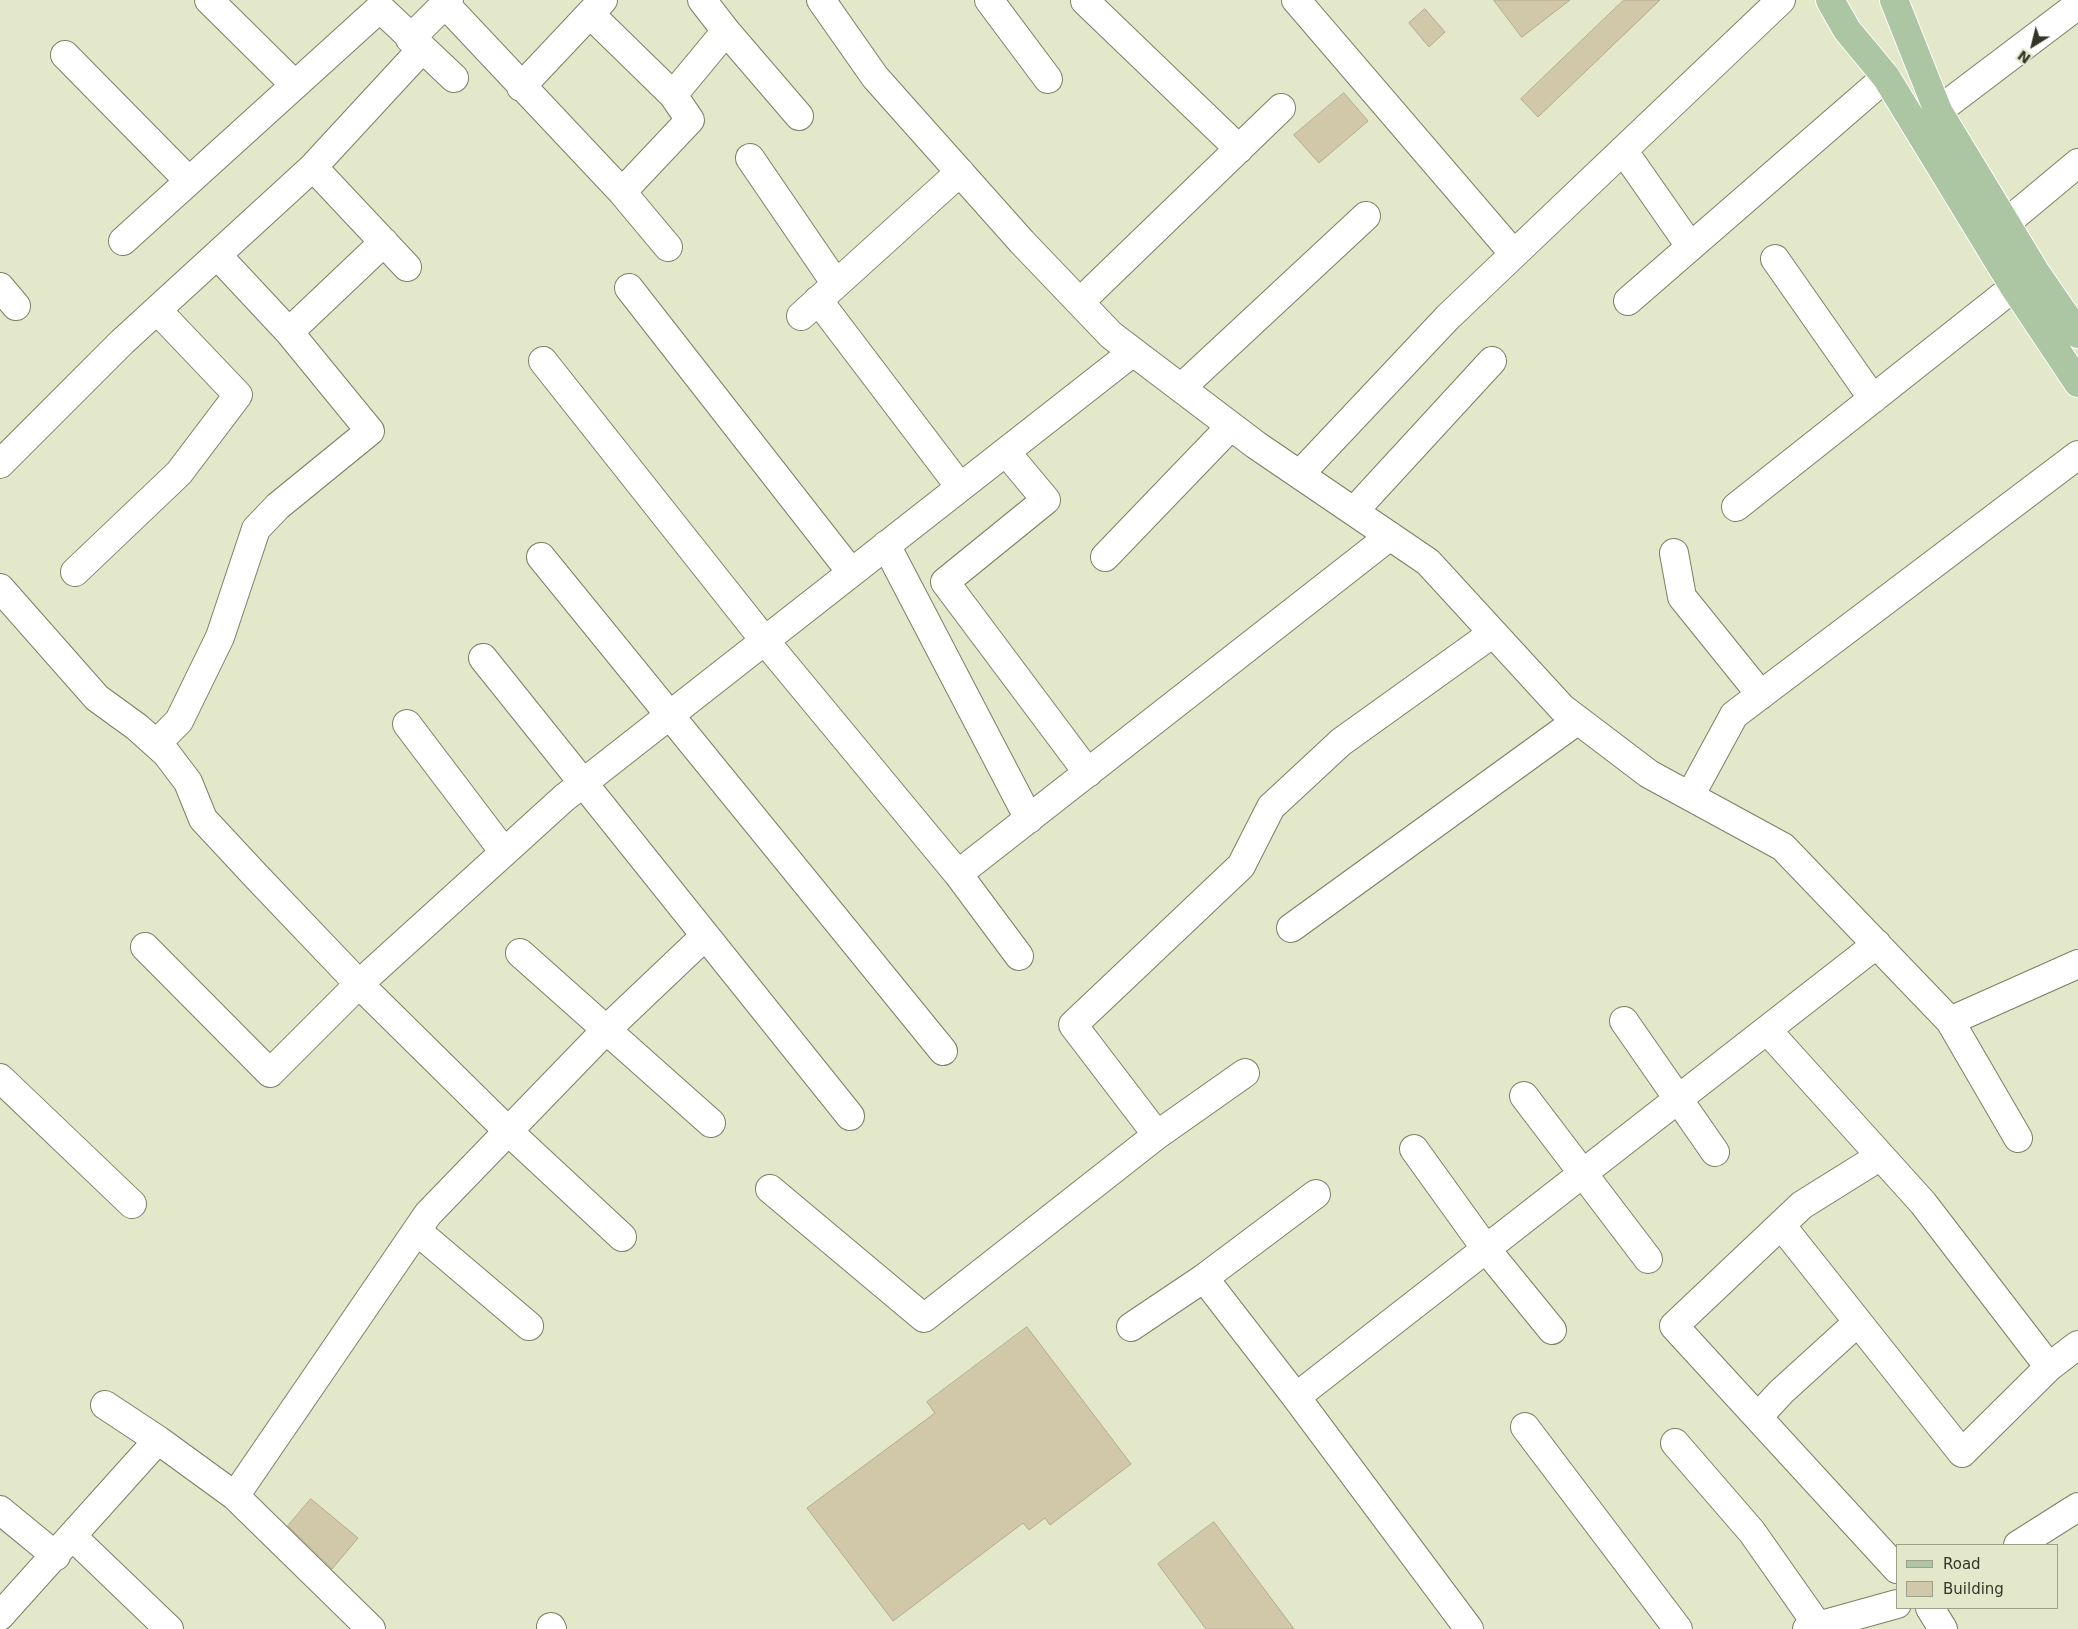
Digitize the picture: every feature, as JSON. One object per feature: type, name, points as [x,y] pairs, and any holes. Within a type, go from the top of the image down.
[{"type":"main road","points":[[1830,0],[1847,30],[1886,77]]},
{"type":"main road","points":[[1848,0],[1886,77],[2014,288],[2078,383]]},
{"type":"main road","points":[[1891,1],[1938,111],[2036,273],[2078,334]]},
{"type":"street","points":[[209,0],[295,85]]},
{"type":"street","points":[[702,0],[799,116]]},
{"type":"street","points":[[821,0],[875,77],[1112,336],[1231,426],[1428,562],[1562,708],[1649,774],[1783,847],[1950,1021],[2018,1138]]},
{"type":"street","points":[[989,0],[1048,79]]},
{"type":"street","points":[[1085,0],[1239,149]]},
{"type":"street","points":[[1296,0],[1514,254]]},
{"type":"street","points":[[1300,474],[1448,317],[1781,0]]},
{"type":"street","points":[[0,464],[115,349],[313,167],[416,44],[447,2],[521,87],[622,192],[668,247]]},
{"type":"street","points":[[123,241],[295,85],[377,4],[416,44],[454,78]]},
{"type":"street","points":[[1938,111],[2078,5]]},
{"type":"street","points":[[521,87],[596,7],[673,95],[690,120],[622,192]]},
{"type":"street","points":[[673,95],[726,31]]},
{"type":"street","points":[[65,55],[189,181]]},
{"type":"street","points":[[1628,301],[1886,77]]},
{"type":"street","points":[[1080,302],[1281,108]]},
{"type":"street","points":[[1623,150],[1690,246]]},
{"type":"street","points":[[750,158],[819,300],[960,487]]},
{"type":"street","points":[[2006,223],[2078,162]]},
{"type":"street","points":[[313,167],[407,267]]},
{"type":"street","points":[[819,300],[960,172]]},
{"type":"street","points":[[1181,388],[1366,216]]},
{"type":"street","points":[[289,332],[384,242]]},
{"type":"street","points":[[156,744],[179,721],[220,637],[256,529],[278,506],[370,431],[289,332],[217,255]]},
{"type":"street","points":[[1775,259],[1873,399]]},
{"type":"street","points":[[629,288],[851,572]]},
{"type":"street","points":[[1736,507],[2014,288]]},
{"type":"street","points":[[75,572],[179,473],[238,395],[157,310]]},
{"type":"street","points":[[145,946],[270,1073],[359,984],[582,784],[1133,352]]},
{"type":"street","points":[[542,361],[765,641],[958,874],[1019,956]]},
{"type":"street","points":[[1354,511],[1492,361]]},
{"type":"street","points":[[1105,556],[1231,426]]},
{"type":"street","points":[[1006,452],[1046,500],[945,582],[1088,773]]},
{"type":"street","points":[[1690,796],[1734,715],[2078,455]]},
{"type":"street","points":[[958,874],[1390,536]]},
{"type":"street","points":[[886,546],[1029,819]]},
{"type":"street","points":[[1674,553],[1682,597],[1761,695]]},
{"type":"street","points":[[541,557],[943,1051]]},
{"type":"street","points":[[0,588],[97,698],[137,727],[156,744],[188,782],[203,819],[359,984],[508,1131],[622,1237]]},
{"type":"street","points":[[1157,1135],[1073,1025],[1241,866],[1271,808],[1341,742],[1493,633]]},
{"type":"street","points":[[483,658],[582,784],[850,1116]]},
{"type":"street","points":[[1291,928],[1578,720]]},
{"type":"street","points":[[407,724],[504,852]]},
{"type":"street","points":[[235,1496],[428,1214],[606,1030],[705,936]]},
{"type":"street","points":[[1296,1397],[1877,944]]},
{"type":"street","points":[[520,952],[710,1123]]},
{"type":"street","points":[[1950,1021],[2078,964]]},
{"type":"street","points":[[1624,1021],[1679,1098],[1714,1152]]},
{"type":"street","points":[[1767,1030],[1879,1157],[1923,1203],[2049,1367]]},
{"type":"street","points":[[770,1189],[924,1318],[1157,1135],[1245,1073]]},
{"type":"street","points":[[0,1078],[132,1204]]},
{"type":"street","points":[[1524,1096],[1648,1260]]},
{"type":"street","points":[[1414,1149],[1486,1249],[1552,1330]]},
{"type":"street","points":[[1879,1157],[1802,1204],[1674,1326],[1896,1568]]},
{"type":"street","points":[[1131,1327],[1204,1278],[1316,1194]]},
{"type":"street","points":[[1781,1225],[1962,1453],[2049,1367],[2078,1345]]},
{"type":"street","points":[[416,1231],[530,1326]]},
{"type":"street","points":[[1204,1278],[1296,1397],[1462,1627]]},
{"type":"street","points":[[1758,1417],[1781,1392],[1858,1322]]},
{"type":"street","points":[[105,1405],[158,1440],[235,1496],[371,1629]]},
{"type":"street","points":[[1525,1427],[1678,1629]]},
{"type":"street","points":[[0,1616],[65,1546],[158,1440]]},
{"type":"street","points":[[1675,1443],[1752,1532],[1813,1628],[1896,1604]]},
{"type":"street","points":[[0,1510],[65,1546],[169,1629]]},
{"type":"street","points":[[2020,1544],[2075,1516]]},
{"type":"street","points":[[1931,1609],[1943,1629]]},
{"type":"building","points":[[1494,0],[1570,0],[1522,37]]},
{"type":"building","points":[[1624,0],[1660,0],[1538,117],[1521,99]]},
{"type":"building","points":[[1425,9],[1445,32],[1429,47],[1409,23]]},
{"type":"building","points":[[1344,93],[1368,121],[1319,163],[1294,135]]},
{"type":"building","points":[[1027,1327],[1131,1464],[1050,1525],[1045,1518],[1029,1530],[1023,1523],[893,1621],[807,1508],[935,1413],[927,1402]]},
{"type":"building","points":[[311,1499],[358,1538],[332,1569],[288,1526]]},
{"type":"building","points":[[1214,1522],[1294,1629],[1206,1629],[1158,1564]]}]
